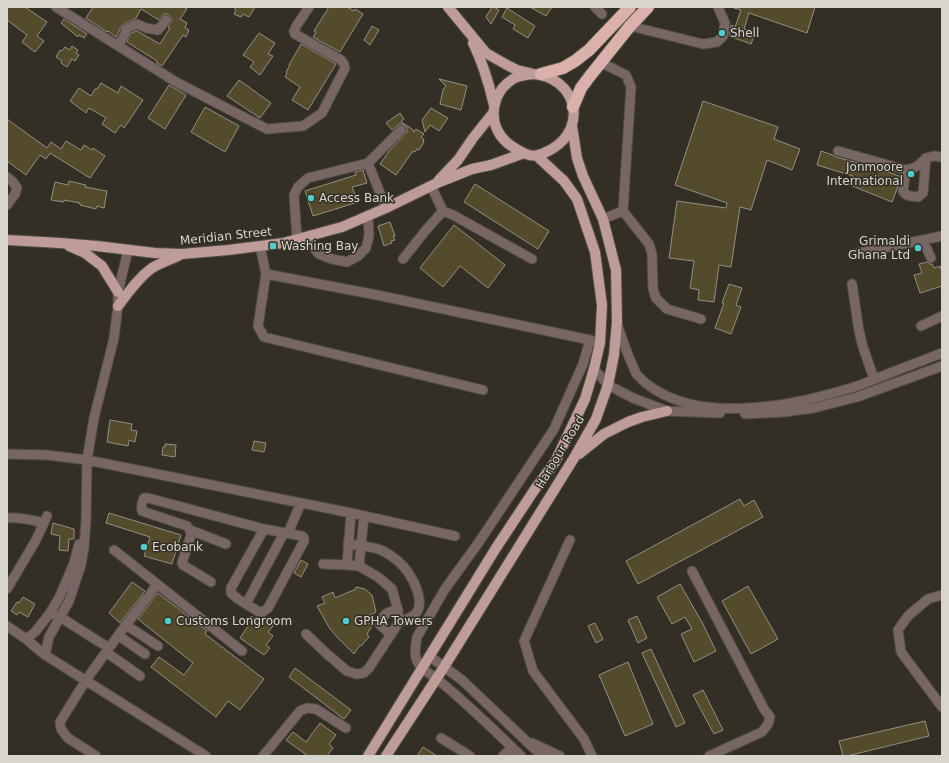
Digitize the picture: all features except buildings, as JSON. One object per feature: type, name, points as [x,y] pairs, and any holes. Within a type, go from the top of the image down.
[{"type":"highway","points":[[537,74],[562,68],[575,61],[589,50],[630,7]]},
{"type":"highway","points":[[573,108],[582,88],[600,62],[648,7]]},
{"type":"main road","points":[[448,7],[486,52],[517,70],[551,78],[563,87],[571,100],[574,117],[572,126],[567,136],[559,145],[537,156],[524,153],[509,145],[502,139],[494,122],[494,109],[490,89],[480,56],[468,31]]},
{"type":"main road","points":[[494,109],[498,95],[504,86],[513,79],[523,75],[537,74]]},
{"type":"main road","name":"Meridian Street","points":[[434,184],[458,160],[494,109]]},
{"type":"main road","name":"Harbour Road","points":[[386,756],[444,667],[574,458],[596,419],[608,385],[614,355],[616,322],[616,270],[603,219],[583,176],[577,158],[572,126]]},
{"type":"main road","name":"Meridian Street","points":[[7,240],[60,243],[155,253],[182,254],[283,243],[342,227],[386,208],[434,184],[472,169],[491,165],[524,153]]},
{"type":"main road","name":"Harbour Road","points":[[368,756],[496,548],[535,489],[555,462],[585,399],[594,369],[595,341],[602,305],[595,252],[577,199],[564,181],[537,156]]},
{"type":"main road","points":[[60,243],[85,253],[102,266],[118,292]]},
{"type":"main road","points":[[118,306],[144,275],[162,263],[182,254]]},
{"type":"main road","points":[[574,458],[604,434],[628,422],[667,411]]},
{"type":"street","points":[[56,7],[176,82],[267,129],[303,126],[322,113],[344,68],[344,64],[340,60],[295,34],[294,31],[297,25],[309,7]]},
{"type":"street","points":[[595,7],[602,14]]},
{"type":"street","points":[[630,26],[703,44],[717,42],[723,36],[725,23],[718,7]]},
{"type":"street","points":[[118,46],[125,34],[126,29],[137,24],[146,28],[158,30],[166,20]]},
{"type":"street","points":[[600,62],[626,75],[631,86],[623,211],[649,244],[652,254],[653,289],[656,298],[667,309],[701,319]]},
{"type":"street","points":[[368,215],[369,236],[366,248],[358,256],[347,262],[332,259],[319,254],[300,238],[294,195],[298,187],[308,178],[368,163],[401,130]]},
{"type":"street","points":[[838,151],[906,170],[914,168],[926,158],[934,156],[942,157]]},
{"type":"street","points":[[906,170],[905,194],[918,197],[923,193],[926,158]]},
{"type":"street","points":[[368,163],[386,208]]},
{"type":"street","points":[[7,177],[17,188],[15,194],[7,205]]},
{"type":"street","points":[[434,184],[443,211],[453,215],[532,259]]},
{"type":"street","points":[[403,259],[443,211]]},
{"type":"street","points":[[603,219],[623,211]]},
{"type":"street","points":[[855,254],[942,236]]},
{"type":"street","points":[[923,240],[931,258]]},
{"type":"street","points":[[260,246],[266,274],[258,326],[264,337],[483,390]]},
{"type":"street","points":[[44,654],[49,637],[68,600],[81,565],[86,521],[87,460],[94,418],[114,338],[118,306],[118,292],[128,250]]},
{"type":"street","points":[[266,274],[377,295],[595,341],[554,429],[475,548],[445,589],[417,637],[416,658],[422,668],[436,678],[468,706],[521,756]]},
{"type":"street","points":[[852,284],[862,342],[874,379]]},
{"type":"street","points":[[921,326],[942,316]]},
{"type":"street","points":[[616,322],[636,374],[650,386],[673,398],[690,404],[716,408],[743,408],[784,404],[813,398],[853,388],[942,353]]},
{"type":"street","points":[[594,369],[608,385],[633,398],[667,411],[741,414],[784,412],[814,408],[857,397],[942,366]]},
{"type":"street","points":[[7,454],[47,455],[87,460],[351,513],[455,536]]},
{"type":"street","points":[[226,544],[190,530],[187,526],[142,511],[141,507],[144,498],[264,529],[302,536],[304,541],[268,608],[261,613],[235,596],[232,593],[231,588],[264,529]]},
{"type":"street","points":[[246,604],[301,503]]},
{"type":"street","points":[[347,565],[351,513]]},
{"type":"street","points":[[359,566],[364,516]]},
{"type":"street","points":[[7,518],[15,517],[31,520],[45,520],[32,547],[7,589]]},
{"type":"street","points":[[26,639],[35,632],[50,613],[60,596],[74,563],[86,521]]},
{"type":"street","points":[[190,530],[191,535],[182,563],[211,582]]},
{"type":"street","points":[[570,540],[524,640],[533,671],[584,740],[592,756]]},
{"type":"street","points":[[306,634],[347,671],[356,674],[364,673],[369,668],[399,622],[414,615],[420,606],[418,592],[411,577],[401,564],[384,552],[361,545],[348,544]]},
{"type":"street","points":[[114,550],[242,650]]},
{"type":"street","points":[[323,564],[359,566],[378,577],[392,589],[398,610],[399,622]]},
{"type":"street","points":[[692,571],[764,709],[770,717],[768,724],[762,732],[709,756]]},
{"type":"street","points":[[96,756],[68,738],[61,729],[60,722],[86,680],[157,584]]},
{"type":"street","points":[[942,595],[928,599],[908,616],[898,630],[901,652],[942,707]]},
{"type":"street","points":[[391,635],[380,624],[382,618],[387,612],[398,610]]},
{"type":"street","points":[[50,613],[60,617],[108,650],[140,676]]},
{"type":"street","points":[[126,625],[158,646]]},
{"type":"street","points":[[7,628],[26,639],[44,654],[206,756]]},
{"type":"street","points":[[119,636],[145,654]]},
{"type":"street","points":[[429,656],[462,680],[541,756]]},
{"type":"street","points":[[263,756],[300,711],[307,708],[316,709],[346,728]]},
{"type":"street","points":[[441,738],[470,756]]},
{"type":"street","points":[[524,739],[560,756]]},
{"type":"street","points":[[503,756],[512,747]]},
{"type":"place","name":"Shell","points":[[722,33]]},
{"type":"place","name":"Jonmoore International","points":[[911,174]]},
{"type":"place","name":"Access Bank","points":[[311,198]]},
{"type":"place","name":"Washing Bay","points":[[273,246]]},
{"type":"place","name":"Grimaldi Ghana Ltd","points":[[918,248]]},
{"type":"place","name":"Ecobank","points":[[144,547]]},
{"type":"place","name":"Customs Longroom","points":[[168,621]]},
{"type":"place","name":"GPHA Towers","points":[[346,621]]}]
